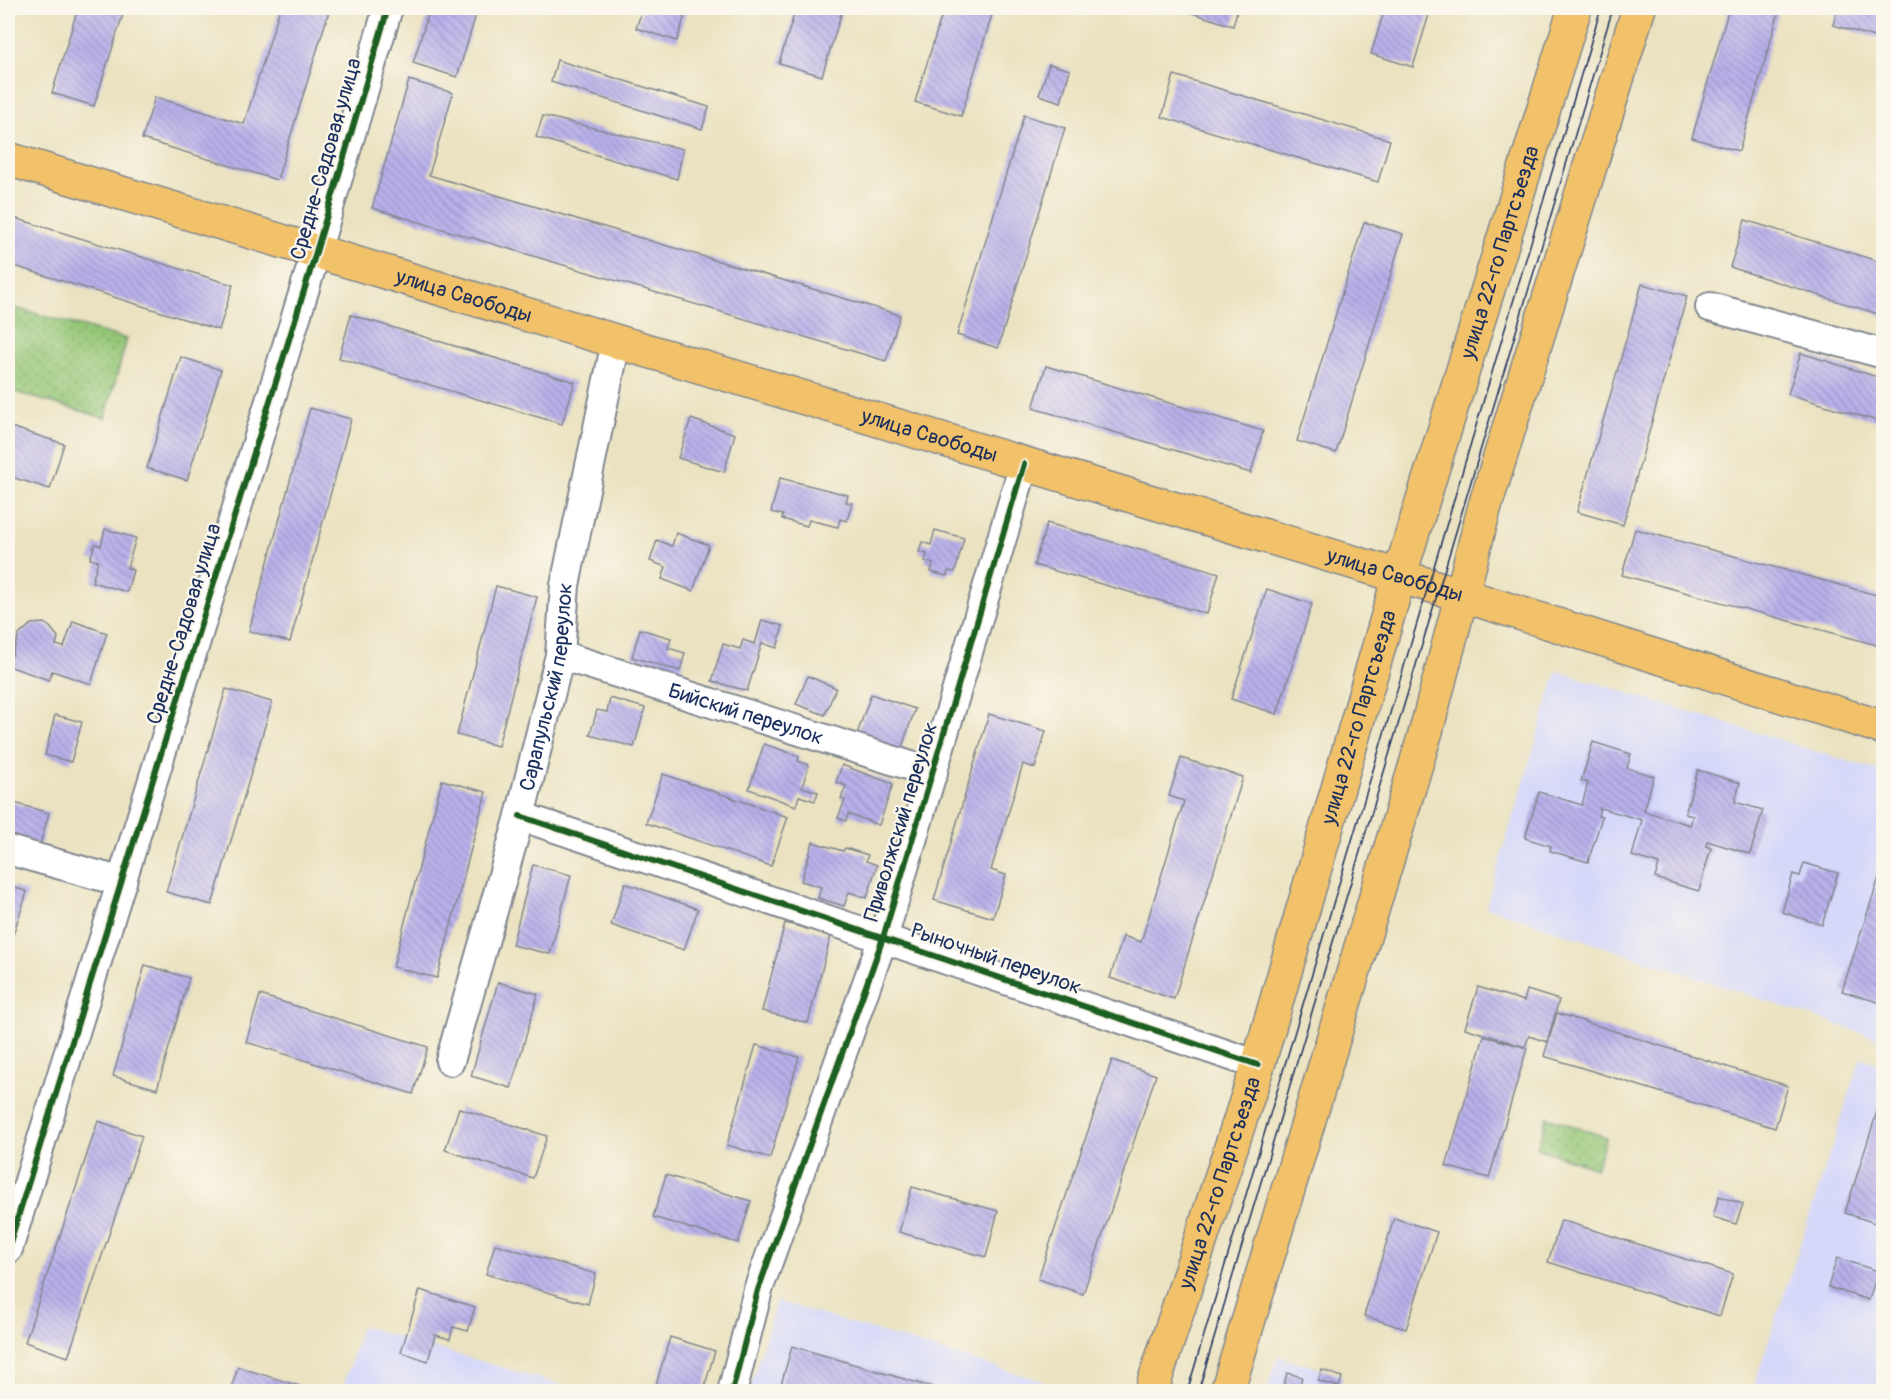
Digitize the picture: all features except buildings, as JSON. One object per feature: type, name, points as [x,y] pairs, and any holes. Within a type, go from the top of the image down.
[{"type":"main road","name":"улица 22-го Партсъезда","points":[[1151,1392],[1258,1065],[1399,577],[1575,8]]},
{"type":"main road","points":[[1227,1392],[1426,731],[1485,506],[1639,8]]},
{"type":"main road","name":"улица Свободы","points":[[8,159],[1462,595],[1884,728]]},
{"type":"street","name":"Средне-Садовая улица","points":[[8,1249],[316,252],[388,8]]},
{"type":"street","points":[[1710,307],[1884,354]]},
{"type":"street","name":"Сарапульский переулок","points":[[450,1061],[520,816],[560,656],[566,585],[616,342]]},
{"type":"street","name":"Приволжский переулок","points":[[732,1392],[758,1290],[883,938],[1024,464]]},
{"type":"street","name":"Бийский переулок","points":[[560,656],[933,773]]},
{"type":"street","name":"Рыночный переулок","points":[[520,816],[1258,1065]]},
{"type":"street","points":[[8,850],[122,882]]},
{"type":"shaded area","points":[[1557,671],[1883,772],[1883,1040],[1486,907]]},
{"type":"shaded area","points":[[1861,1058],[1883,1065],[1883,1391],[1752,1392]]},
{"type":"shaded area","points":[[776,1301],[1048,1383],[1046,1392],[749,1392]]},
{"type":"shaded area","points":[[361,1326],[581,1391],[342,1392]]},
{"type":"shaded area","points":[[1278,1356],[1343,1376],[1338,1391],[1267,1392]]},
{"type":"green space","points":[[8,306],[127,339],[105,418],[8,390]]},
{"type":"green space","points":[[1547,1117],[1606,1137],[1596,1168],[1537,1148]]},
{"type":"tram line","points":[[1187,1392],[1601,8]]},
{"type":"tram line","points":[[1198,1392],[1613,8]]},
{"type":"cycle path","points":[[8,1249],[316,252],[388,8]]},
{"type":"cycle path","points":[[732,1392],[758,1290],[883,938],[1024,464]]},
{"type":"cycle path","points":[[520,816],[1258,1065]]}]
